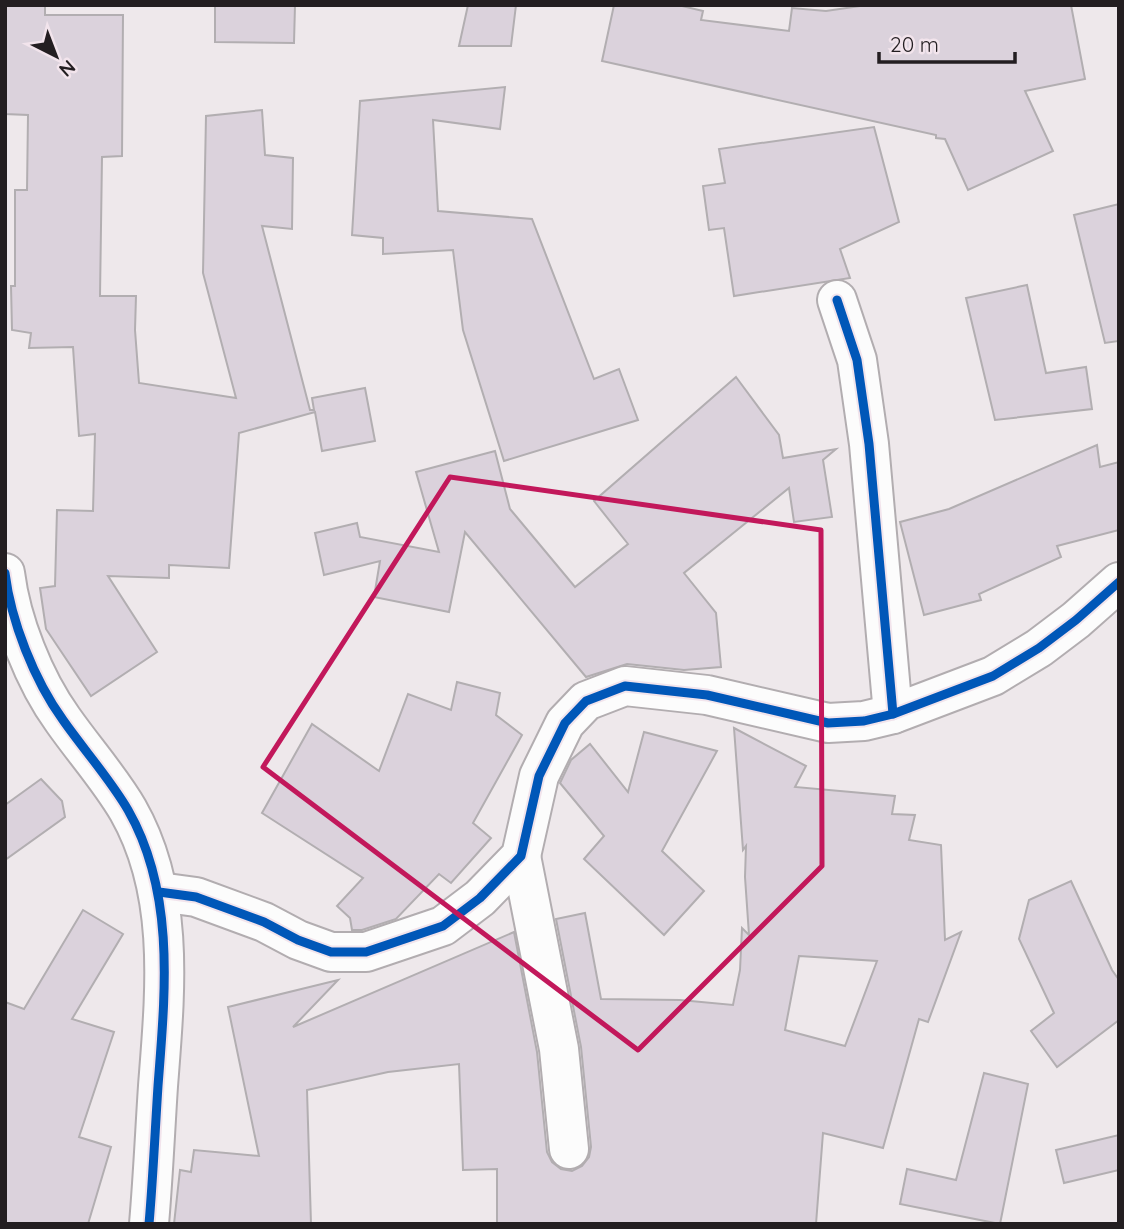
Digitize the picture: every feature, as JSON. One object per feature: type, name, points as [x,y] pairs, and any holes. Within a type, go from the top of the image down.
[{"type":"street","points":[[837,300],[857,360],[869,444],[893,714]]},
{"type":"street","points":[[5,573],[8,599],[31,661],[60,717],[128,810],[144,846],[159,892],[166,975],[149,1224]]},
{"type":"street","points":[[569,1149],[559,1049],[521,856],[539,776],[565,723],[586,701],[625,686],[707,695],[828,723],[864,721],[893,714],[993,676],[1039,648],[1119,582]]},
{"type":"street","points":[[159,892],[196,897],[264,922],[298,940],[331,952],[366,953],[443,926],[480,898],[521,856]]},
{"type":"highlighted area","points":[[450,477],[821,530],[822,866],[638,1050],[263,767]]},
{"type":"building","points":[[5,5],[45,5],[45,15],[123,15],[122,156],[102,157],[100,296],[136,296],[135,330],[139,383],[236,398],[203,273],[206,116],[262,110],[265,155],[293,158],[292,229],[262,226],[310,410],[314,410],[312,398],[365,388],[375,441],[322,451],[315,412],[239,433],[229,568],[169,565],[169,578],[108,576],[157,652],[91,696],[46,629],[40,588],[55,586],[57,510],[93,511],[95,434],[79,436],[73,347],[29,348],[31,333],[12,330],[15,190],[27,190],[28,115],[5,114]]},
{"type":"building","points":[[215,5],[295,5],[294,43],[215,42]]},
{"type":"building","points":[[468,5],[516,5],[511,46],[459,46]]},
{"type":"building","points":[[614,5],[678,5],[703,11],[701,20],[789,31],[792,8],[826,11],[867,5],[1071,5],[1085,79],[1025,91],[1053,151],[968,190],[945,139],[936,138],[936,135],[602,61]]},
{"type":"building","points":[[505,87],[500,129],[433,120],[438,211],[532,219],[594,379],[619,369],[638,420],[504,461],[463,330],[453,250],[383,254],[383,238],[352,235],[360,101]]},
{"type":"building","points":[[874,127],[899,222],[840,249],[850,278],[734,296],[724,228],[709,230],[703,186],[725,183],[719,149]]},
{"type":"building","points":[[1119,204],[1119,341],[1105,343],[1074,215]]},
{"type":"building","points":[[1027,285],[1046,373],[1086,367],[1092,409],[995,420],[966,298]]},
{"type":"building","points":[[736,377],[779,435],[783,458],[836,449],[823,460],[832,517],[794,522],[789,488],[684,573],[716,613],[721,667],[684,670],[627,664],[586,677],[465,532],[449,612],[374,597],[380,561],[324,575],[315,533],[357,523],[360,537],[439,552],[416,472],[495,451],[510,509],[575,587],[628,544],[594,501]]},
{"type":"building","points":[[1097,445],[1100,467],[1119,462],[1119,530],[1057,546],[1061,557],[979,594],[981,600],[924,615],[900,522],[949,509]]},
{"type":"building","points":[[457,682],[500,693],[496,715],[522,735],[473,823],[491,838],[451,883],[439,874],[396,919],[362,930],[352,930],[350,918],[337,906],[363,878],[262,813],[312,724],[379,771],[408,694],[451,710]]},
{"type":"building","points":[[734,728],[806,766],[795,787],[895,796],[892,814],[915,815],[909,840],[941,845],[945,940],[961,932],[928,1022],[919,1019],[883,1148],[823,1133],[816,1224],[497,1224],[497,1169],[463,1170],[459,1064],[388,1072],[307,1090],[311,1224],[174,1224],[180,1170],[191,1172],[194,1150],[259,1156],[228,1007],[338,980],[293,1027],[514,932],[537,1052],[547,1152],[552,1162],[561,1169],[572,1171],[582,1166],[589,1157],[591,1147],[581,1047],[556,919],[585,913],[601,999],[680,1000],[733,1005],[740,970],[742,928],[749,935],[746,846],[743,850]],"holes":[[[799,956],[877,961],[845,1046],[785,1030]]]},
{"type":"building","points":[[644,732],[717,751],[662,851],[704,891],[664,935],[584,859],[604,836],[560,783],[571,760],[590,744],[628,792]]},
{"type":"building","points":[[41,779],[62,801],[65,817],[5,860],[5,805]]},
{"type":"building","points":[[1071,881],[1119,980],[1119,1020],[1057,1067],[1031,1031],[1054,1013],[1019,939],[1029,900]]},
{"type":"building","points":[[83,910],[123,934],[72,1019],[114,1032],[79,1137],[111,1147],[88,1224],[5,1224],[5,1002],[24,1009]]},
{"type":"building","points":[[984,1073],[1028,1084],[1000,1224],[900,1204],[907,1169],[956,1180]]},
{"type":"building","points":[[1119,1135],[1119,1170],[1064,1183],[1056,1150]]},
{"type":"cycle path","points":[[837,300],[857,360],[869,444],[893,714]]},
{"type":"cycle path","points":[[5,573],[18,630],[33,669],[52,704],[128,810],[143,842],[154,876],[164,945],[164,980],[149,1224]]},
{"type":"cycle path","points":[[159,892],[196,897],[264,922],[298,940],[331,952],[366,952],[443,926],[480,898],[521,856],[539,776],[565,723],[586,701],[625,686],[707,695],[828,723],[864,721],[893,714],[993,676],[1039,648],[1119,582]]}]
